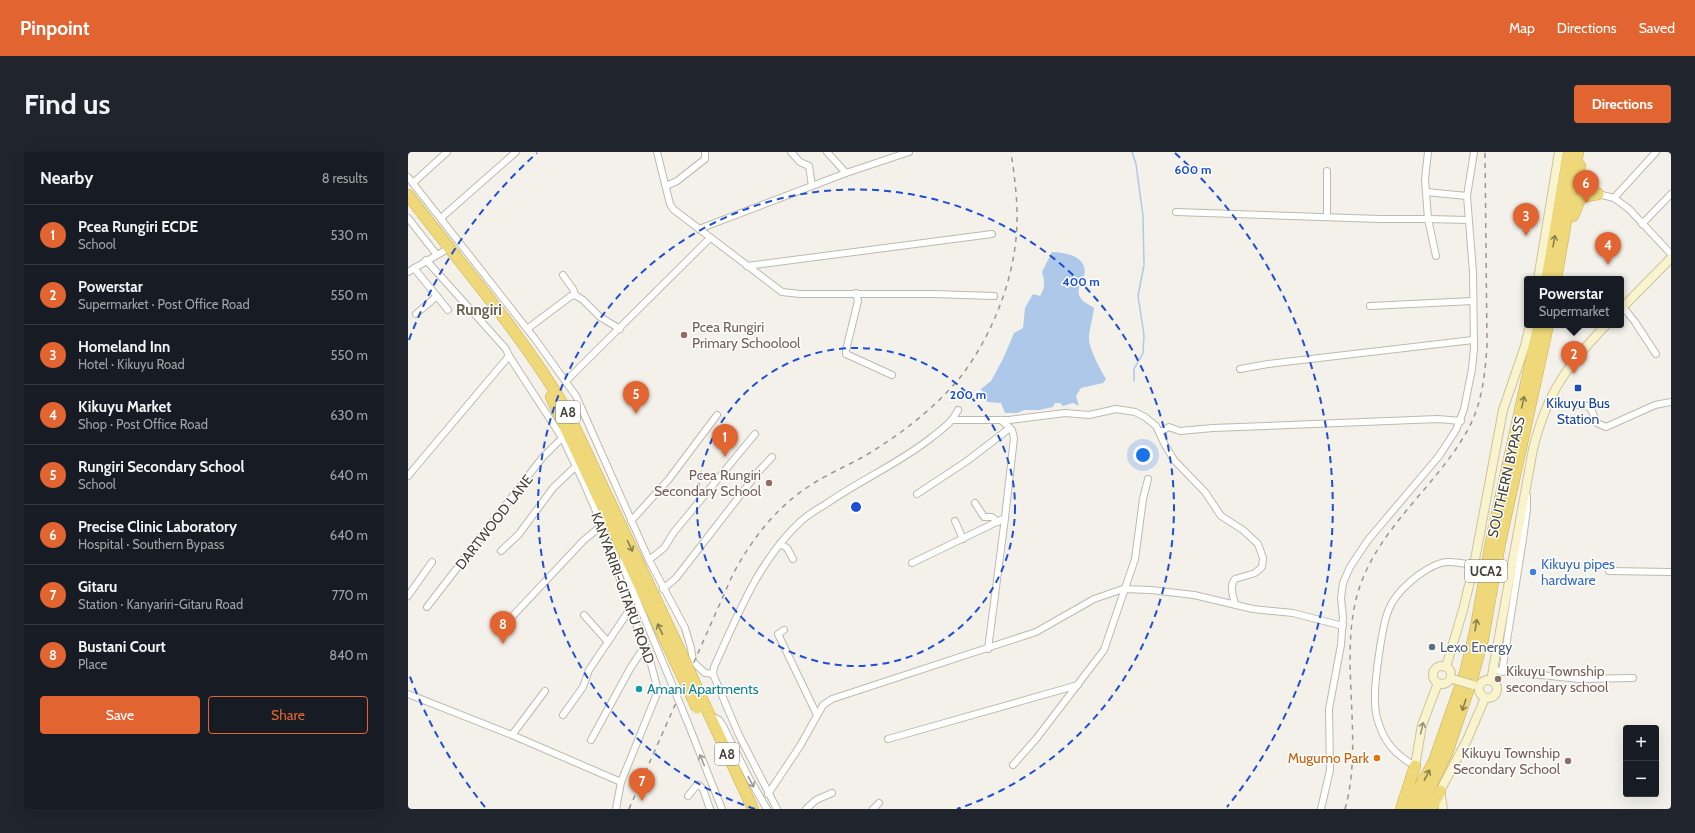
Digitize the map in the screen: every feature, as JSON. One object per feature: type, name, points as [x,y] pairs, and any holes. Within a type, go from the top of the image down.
[{"type":"highway","points":[[1548,276],[1569,152]]},
{"type":"highway","points":[[1557,276],[1578,152]]},
{"type":"highway","points":[[1583,152],[1580,180],[1586,188],[1598,194]]},
{"type":"highway","points":[[1560,276],[1564,273],[1574,209],[1577,202],[1586,196],[1598,194]]},
{"type":"highway","name":"A8","points":[[408,195],[531,354],[571,418],[700,704],[745,809]]},
{"type":"highway","name":"A8","points":[[408,206],[440,253],[543,384],[580,456],[623,551],[680,661]]},
{"type":"highway","name":"SOUTHERN BYPASS","points":[[1408,809],[1434,761],[1465,673],[1475,632],[1493,531],[1538,328]]},
{"type":"highway","name":"SOUTHERN BYPASS","points":[[1419,809],[1447,753],[1472,680],[1483,639],[1500,543],[1547,328]]},
{"type":"highway","name":"A8","points":[[700,704],[709,715],[753,809]]},
{"type":"highway","points":[[1401,809],[1415,766]]},
{"type":"highway","points":[[1431,809],[1440,791]]},
{"type":"street","points":[[413,183],[447,152]]},
{"type":"street","points":[[441,218],[516,152]]},
{"type":"street","points":[[657,152],[670,204],[710,238],[777,289],[785,293],[994,296]]},
{"type":"street","points":[[666,186],[676,181],[705,159],[705,152]]},
{"type":"street","points":[[791,152],[800,162],[809,166],[812,186]]},
{"type":"street","points":[[827,152],[846,173]]},
{"type":"street","points":[[699,229],[846,173],[909,152]]},
{"type":"street","points":[[1428,152],[1425,179],[1428,219],[1436,256]]},
{"type":"street","points":[[1321,809],[1330,770],[1328,726],[1330,700],[1343,626],[1341,590],[1350,567],[1368,540],[1439,456],[1461,420],[1472,369],[1473,267],[1467,196],[1474,152]]},
{"type":"street","points":[[1538,276],[1558,152]]},
{"type":"street","points":[[1614,198],[1656,152]]},
{"type":"street","points":[[1327,171],[1327,217]]},
{"type":"street","points":[[408,177],[527,329],[576,396],[649,560],[685,628],[691,648],[693,662],[705,673],[713,674]]},
{"type":"street","points":[[1426,192],[1467,196]]},
{"type":"street","points":[[1598,194],[1614,198],[1629,209],[1671,254]]},
{"type":"street","points":[[1642,224],[1671,194]]},
{"type":"street","points":[[1176,212],[1468,220]]},
{"type":"street","points":[[408,218],[440,253],[408,272]]},
{"type":"street","points":[[747,266],[992,234]]},
{"type":"street","points":[[566,381],[710,238]]},
{"type":"street","points":[[1624,306],[1671,258]]},
{"type":"street","name":"KANYARIRI-GITARU ROAD","points":[[426,260],[506,349],[561,438],[576,466],[602,525],[630,609],[645,646],[658,691],[621,782],[616,809]]},
{"type":"street","points":[[414,268],[448,310]]},
{"type":"street","points":[[563,275],[573,289],[575,295],[583,300],[600,317],[620,329]]},
{"type":"street","points":[[856,293],[858,301],[846,354],[892,375]]},
{"type":"street","points":[[527,329],[575,295]]},
{"type":"street","points":[[416,314],[437,296]]},
{"type":"street","points":[[1370,306],[1473,301]]},
{"type":"street","points":[[1624,310],[1635,322],[1656,354]]},
{"type":"street","points":[[1446,667],[1463,610],[1474,565],[1503,410],[1525,346],[1529,328]]},
{"type":"street","points":[[1491,681],[1497,671],[1526,485],[1537,432],[1548,402],[1562,376],[1578,355],[1603,328]]},
{"type":"street","points":[[1240,369],[1268,364],[1473,340]]},
{"type":"street","points":[[408,476],[509,356]]},
{"type":"street","points":[[1548,402],[1587,406],[1591,409],[1597,423],[1606,426],[1655,405],[1671,402]]},
{"type":"street","points":[[953,420],[1001,420],[1065,413],[1089,415],[1116,409],[1135,412],[1151,420],[1160,432],[1165,445],[1174,460],[1201,487],[1221,516],[1252,537],[1262,551],[1263,564],[1260,569],[1255,573],[1233,581],[1232,590],[1235,604]]},
{"type":"street","points":[[777,809],[738,733],[713,674],[714,667],[746,596],[767,561],[802,520],[835,498],[905,457],[953,420],[958,410]]},
{"type":"street","points":[[631,521],[669,478],[717,415]]},
{"type":"street","points":[[1160,432],[1169,427],[1180,431],[1213,428],[1438,419],[1461,420]]},
{"type":"street","points":[[988,649],[1014,438],[1010,428],[1001,420]]},
{"type":"street","points":[[917,494],[967,461],[1010,428]]},
{"type":"street","points":[[649,560],[664,548],[674,532],[754,434]]},
{"type":"street","name":"DARTWOOD LANE","points":[[428,607],[511,501],[542,458],[561,438]]},
{"type":"street","points":[[664,589],[676,578],[759,471],[772,457]]},
{"type":"street","points":[[501,551],[519,534],[553,488],[576,466]]},
{"type":"street","points":[[1013,764],[1036,739],[1104,650],[1135,559],[1143,499],[1148,479]]},
{"type":"street","points":[[975,503],[984,517],[992,518],[998,522]]},
{"type":"street","points":[[912,563],[1005,518]]},
{"type":"street","points":[[955,521],[963,538]]},
{"type":"street","points":[[508,621],[583,541],[602,525]]},
{"type":"street","points":[[780,544],[787,548],[793,559]]},
{"type":"street","points":[[623,551],[624,569],[722,809]]},
{"type":"street","points":[[612,556],[624,569]]},
{"type":"street","points":[[408,596],[432,562]]},
{"type":"street","points":[[1438,683],[1424,720],[1415,766],[1399,756],[1389,745],[1382,731],[1376,708],[1377,682],[1385,624],[1389,609],[1400,591],[1433,567],[1448,562],[1474,565]]},
{"type":"street","points":[[1609,571],[1671,572]]},
{"type":"street","points":[[768,794],[800,746],[825,703],[837,697],[988,649],[1036,632],[1094,599],[1126,589],[1151,590],[1194,596],[1259,610],[1293,613],[1343,626]]},
{"type":"street","points":[[563,715],[583,688],[589,670],[630,609]]},
{"type":"street","points":[[584,615],[608,642]]},
{"type":"street","points":[[784,630],[778,634],[817,715]]},
{"type":"street","points":[[591,740],[645,646]]},
{"type":"street","points":[[1438,683],[1434,678],[1434,672],[1440,666],[1446,667],[1450,671],[1452,678]]},
{"type":"street","points":[[1497,671],[1579,679],[1633,678]]},
{"type":"street","points":[[1438,683],[1445,683],[1452,678]]},
{"type":"street","points":[[1452,678],[1476,686],[1485,698],[1491,698],[1496,694],[1496,685],[1491,681],[1485,681],[1476,686]]},
{"type":"street","points":[[888,739],[1078,685]]},
{"type":"street","points":[[512,735],[545,691]]},
{"type":"street","points":[[408,694],[512,735],[621,782]]},
{"type":"street","points":[[1443,809],[1440,791],[1467,740],[1485,698]]},
{"type":"street","points":[[709,715],[719,720],[723,726],[748,776],[767,809]]},
{"type":"street","points":[[688,796],[697,785],[699,785],[703,789],[708,808]]},
{"type":"street","points":[[806,809],[816,800],[832,793]]},
{"type":"street","points":[[873,809],[879,804]]},
{"type":"water","points":[[1052,252],[1070,255],[1080,260],[1083,264],[1085,270],[1079,289],[1079,294],[1083,301],[1094,308],[1089,339],[1091,348],[1106,379],[1103,383],[1081,388],[1076,396],[1079,406],[1073,403],[1063,406],[1060,403],[1055,403],[1053,407],[1039,410],[1024,410],[1017,413],[1005,413],[1001,403],[987,402],[981,389],[991,381],[1003,359],[1014,333],[1023,328],[1025,308],[1033,294],[1040,296],[1042,293],[1044,278],[1042,272]]},
{"type":"waterway","points":[[1132,152],[1136,164],[1143,216],[1144,265],[1138,296],[1144,335],[1143,353],[1134,369],[1134,381]]},
{"type":"railway","points":[[629,809],[733,574],[758,535],[778,512],[801,492],[821,479],[873,451],[920,417],[953,386],[974,358],[994,320],[1009,278],[1013,257],[1016,236],[1017,207],[1011,152]]},
{"type":"railway","points":[[1345,809],[1351,781],[1353,752],[1350,662],[1351,633],[1355,605],[1363,578],[1385,539],[1454,452],[1466,433],[1476,412],[1482,390],[1487,345],[1485,152]]},
{"type":"place","name":"Precise Clinic Laboratory","points":[[1586,203]]},
{"type":"place","name":"Homeland Inn","points":[[1526,236]]},
{"type":"place","name":"Kikuyu Market","points":[[1608,265]]},
{"type":"place","name":"Pcea Rungiri Primary Schoolool","points":[[684,335]]},
{"type":"place","name":"Powerstar","points":[[1574,374]]},
{"type":"place","name":"Kikuyu Bus Station","points":[[1578,388]]},
{"type":"place","name":"Rungiri Secondary School","points":[[636,414]]},
{"type":"place","name":"Pcea Rungiri ECDE","points":[[725,457]]},
{"type":"place","name":"Pcea Rungiri Secondary School","points":[[769,483]]},
{"type":"place","name":"Kikuyu pipes hardware","points":[[1533,572]]},
{"type":"place","name":"Bustani Court","points":[[503,644]]},
{"type":"place","name":"Lexo Energy","points":[[1432,647]]},
{"type":"place","name":"Kikuyu Township secondary school","points":[[1498,679]]},
{"type":"place","name":"Amani Apartments","points":[[639,689]]},
{"type":"place","name":"Mugumo Park","points":[[1377,758]]},
{"type":"place","name":"Kikuyu Township Secondary School","points":[[1568,761]]},
{"type":"place","name":"Gitaru","points":[[642,801]]},
{"type":"district","name":"Rungiri","points":[[479,310]]}]
